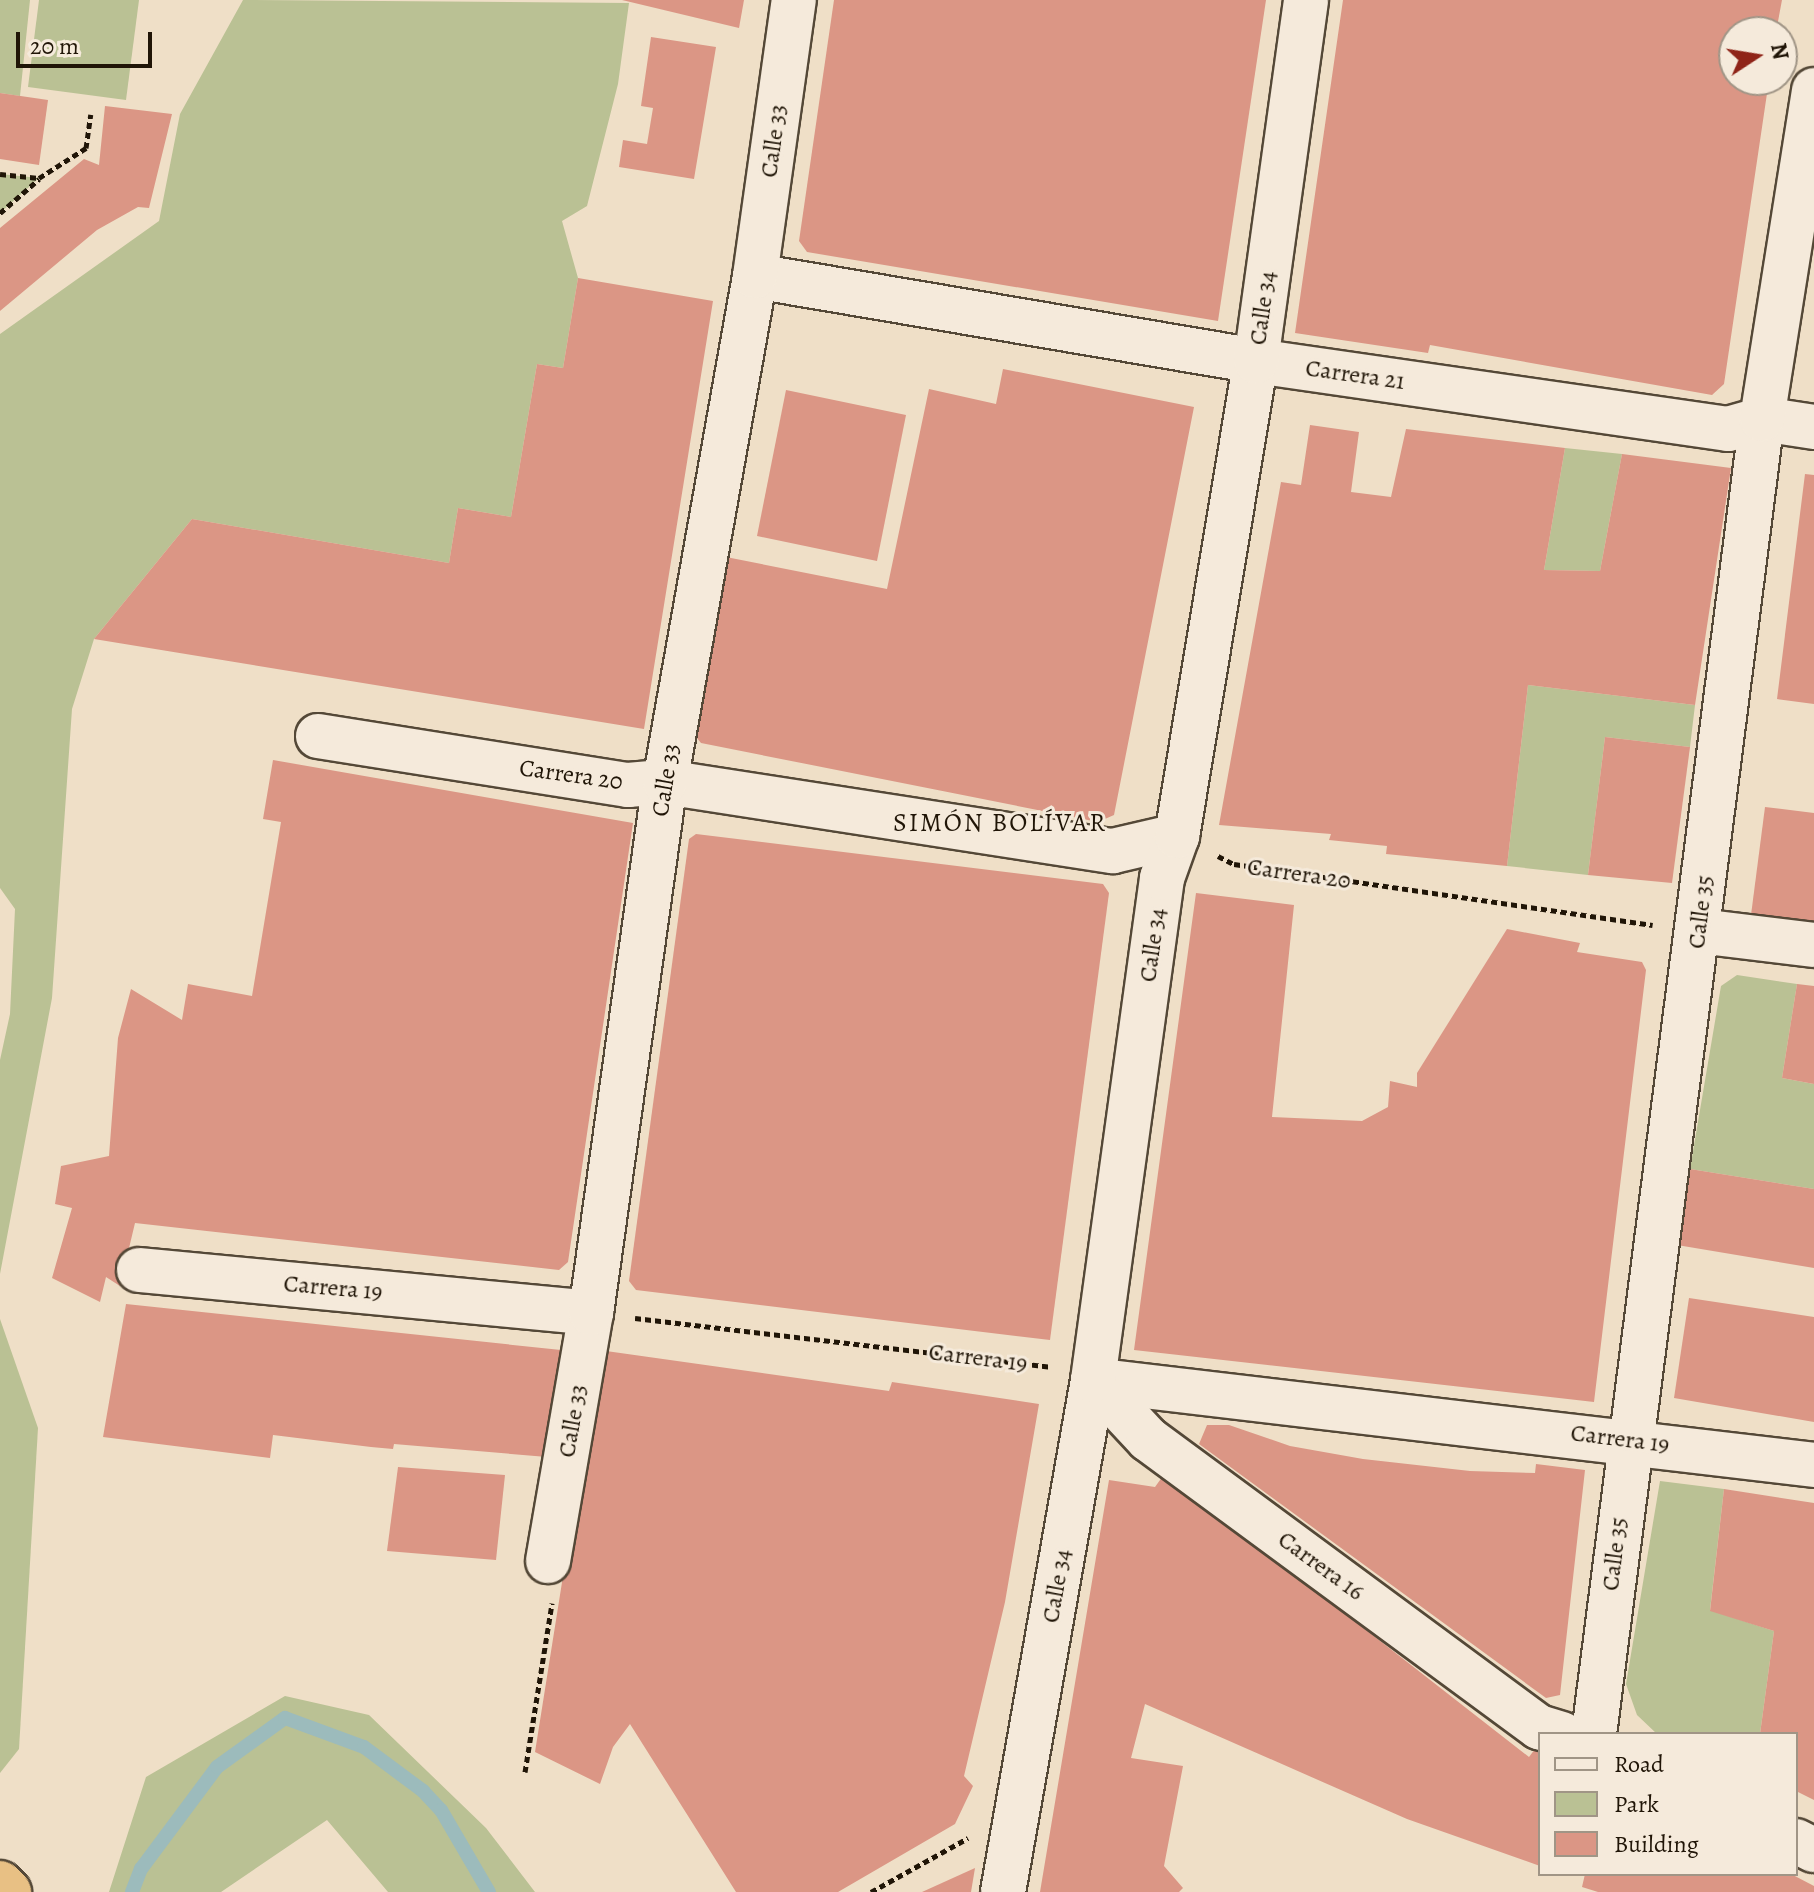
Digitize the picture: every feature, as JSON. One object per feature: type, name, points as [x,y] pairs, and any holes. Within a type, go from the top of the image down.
[{"type":"highway","points":[[0,1883],[9,1892]]},
{"type":"street","name":"Calle 33","points":[[549,1556],[591,1313],[665,782],[755,276],[794,0]]},
{"type":"street","name":"Calle 34","points":[[1003,1892],[1093,1380],[1162,878],[1177,836],[1256,361],[1306,0]]},
{"type":"street","name":"Calle 35","points":[[1594,1732],[1629,1439],[1699,931],[1762,419],[1814,90]]},
{"type":"street","name":"Carrera 21","points":[[755,276],[1256,361],[1728,429],[1762,419],[1814,427]]},
{"type":"street","name":"Carrera 20","points":[[318,736],[628,785],[665,782],[1113,851],[1177,836]]},
{"type":"street","points":[[1699,931],[1814,945]]},
{"type":"street","name":"Carrera 19","points":[[139,1270],[591,1313]]},
{"type":"street","name":"Carrera 19","points":[[1093,1380],[1629,1439],[1814,1465]]},
{"type":"street","name":"Carrera 16","points":[[1093,1380],[1148,1439],[1539,1727],[1555,1732]]},
{"type":"path","points":[[0,213],[39,178],[86,148],[91,114]]},
{"type":"path","points":[[0,174],[39,178]]},
{"type":"path","name":"Carrera 20","points":[[1177,836],[1234,864],[1699,931]]},
{"type":"path","name":"Carrera 19","points":[[591,1313],[1042,1365],[1093,1380]]},
{"type":"path","points":[[525,1772],[559,1559],[549,1556]]},
{"type":"path","points":[[871,1892],[966,1839],[1015,1823]]},
{"type":"green space","points":[[0,0],[30,0],[20,96],[0,93]]},
{"type":"green space","points":[[39,0],[139,0],[126,100],[28,87]]},
{"type":"green space","points":[[243,0],[629,3],[618,84],[587,206],[562,221],[578,278],[563,368],[537,364],[511,517],[458,508],[449,563],[192,519],[94,639],[72,709],[52,998],[0,1274],[0,1060],[10,1014],[15,909],[0,888],[0,334],[159,221],[180,114]]},
{"type":"green space","points":[[0,174],[39,178],[0,213]]},
{"type":"green space","points":[[1565,448],[1622,454],[1600,571],[1544,570]]},
{"type":"green space","points":[[1528,685],[1695,705],[1690,747],[1605,737],[1588,875],[1507,866]]},
{"type":"green space","points":[[1737,975],[1797,984],[1782,1078],[1814,1084],[1814,1189],[1690,1169],[1721,986]]},
{"type":"green space","points":[[0,1319],[38,1428],[19,1749],[0,1773]]},
{"type":"green space","points":[[1660,1481],[1724,1489],[1710,1610],[1774,1631],[1760,1732],[1655,1732],[1637,1715],[1626,1684]]},
{"type":"green space","points":[[285,1696],[369,1715],[486,1828],[535,1892],[388,1892],[327,1820],[221,1892],[109,1892],[146,1777]]},
{"type":"building","points":[[622,0],[744,0],[739,28]]},
{"type":"building","points":[[834,0],[1266,0],[1218,321],[807,252],[799,241]]},
{"type":"building","points":[[1343,0],[1782,0],[1779,16],[1718,16],[1718,96],[1767,96],[1724,384],[1712,395],[1430,345],[1428,353],[1295,333]]},
{"type":"building","points":[[651,37],[716,47],[694,179],[619,167],[623,140],[647,144],[653,108],[641,106]]},
{"type":"building","points":[[0,93],[48,100],[39,165],[0,159]]},
{"type":"building","points":[[105,106],[172,114],[149,208],[138,207],[97,230],[0,311],[0,228],[84,159],[99,165]]},
{"type":"building","points":[[578,278],[713,301],[644,729],[94,639],[192,519],[449,563],[458,508],[511,517],[537,364],[563,368]]},
{"type":"building","points":[[1003,369],[1194,407],[1114,815],[1098,822],[701,743],[692,732],[726,557],[887,589],[929,389],[996,404]]},
{"type":"building","points":[[786,390],[906,415],[877,561],[757,536]]},
{"type":"building","points":[[1310,425],[1359,432],[1351,492],[1391,497],[1406,429],[1565,448],[1544,570],[1600,571],[1622,454],[1731,468],[1695,705],[1528,685],[1507,866],[1386,854],[1387,846],[1329,840],[1331,834],[1219,825],[1281,482],[1301,485]]},
{"type":"building","points":[[1805,474],[1814,475],[1814,704],[1777,699]]},
{"type":"building","points":[[1605,737],[1690,747],[1672,883],[1588,875]]},
{"type":"building","points":[[273,760],[633,823],[568,1262],[559,1270],[135,1223],[120,1286],[106,1277],[100,1302],[52,1278],[72,1208],[55,1204],[61,1166],[109,1156],[118,1038],[131,989],[182,1020],[188,984],[252,996],[281,822],[263,819]]},
{"type":"building","points":[[1765,807],[1814,813],[1814,924],[1751,915]]},
{"type":"building","points":[[696,834],[1103,884],[1109,893],[1050,1340],[636,1290],[629,1281],[689,839]]},
{"type":"building","points":[[1196,893],[1294,905],[1272,1117],[1362,1121],[1388,1107],[1390,1081],[1417,1087],[1417,1073],[1507,929],[1580,943],[1577,952],[1642,962],[1646,970],[1594,1402],[1134,1350]]},
{"type":"building","points":[[1797,984],[1814,986],[1814,1084],[1782,1078]]},
{"type":"building","points":[[1690,1169],[1814,1189],[1814,1268],[1677,1245]]},
{"type":"building","points":[[1689,1298],[1814,1317],[1814,1422],[1674,1398]]},
{"type":"building","points":[[126,1304],[561,1350],[547,1457],[394,1444],[393,1449],[273,1435],[270,1458],[103,1437]]},
{"type":"building","points":[[599,1350],[889,1391],[892,1382],[1039,1404],[1005,1602],[964,1776],[973,1786],[955,1824],[838,1892],[736,1892],[630,1724],[613,1747],[600,1784],[535,1752]]},
{"type":"building","points":[[1207,1425],[1229,1425],[1290,1446],[1363,1459],[1470,1471],[1535,1473],[1536,1464],[1585,1470],[1560,1695],[1546,1698],[1199,1444]]},
{"type":"building","points":[[398,1467],[505,1475],[496,1560],[387,1551]]},
{"type":"building","points":[[1165,1473],[1529,1757],[1535,1749],[1538,1750],[1538,1865],[1407,1819],[1145,1704],[1131,1758],[1183,1766],[1164,1866],[1183,1888],[1179,1892],[1040,1892],[1109,1480],[1155,1487]]},
{"type":"building","points":[[1724,1489],[1814,1503],[1814,1800],[1798,1792],[1798,1732],[1760,1732],[1774,1631],[1710,1611]]},
{"type":"building","points":[[975,1868],[971,1892],[922,1892]]},
{"type":"building","points":[[1585,1876],[1795,1876],[1814,1886],[1814,1892],[1598,1892],[1582,1887]]},
{"type":"waterway","points":[[132,1892],[141,1869],[217,1767],[285,1718],[364,1747],[423,1791],[441,1810],[489,1892]]},
{"type":"district","name":"SIMÓN BOLÍVAR","points":[[1000,823]]}]
